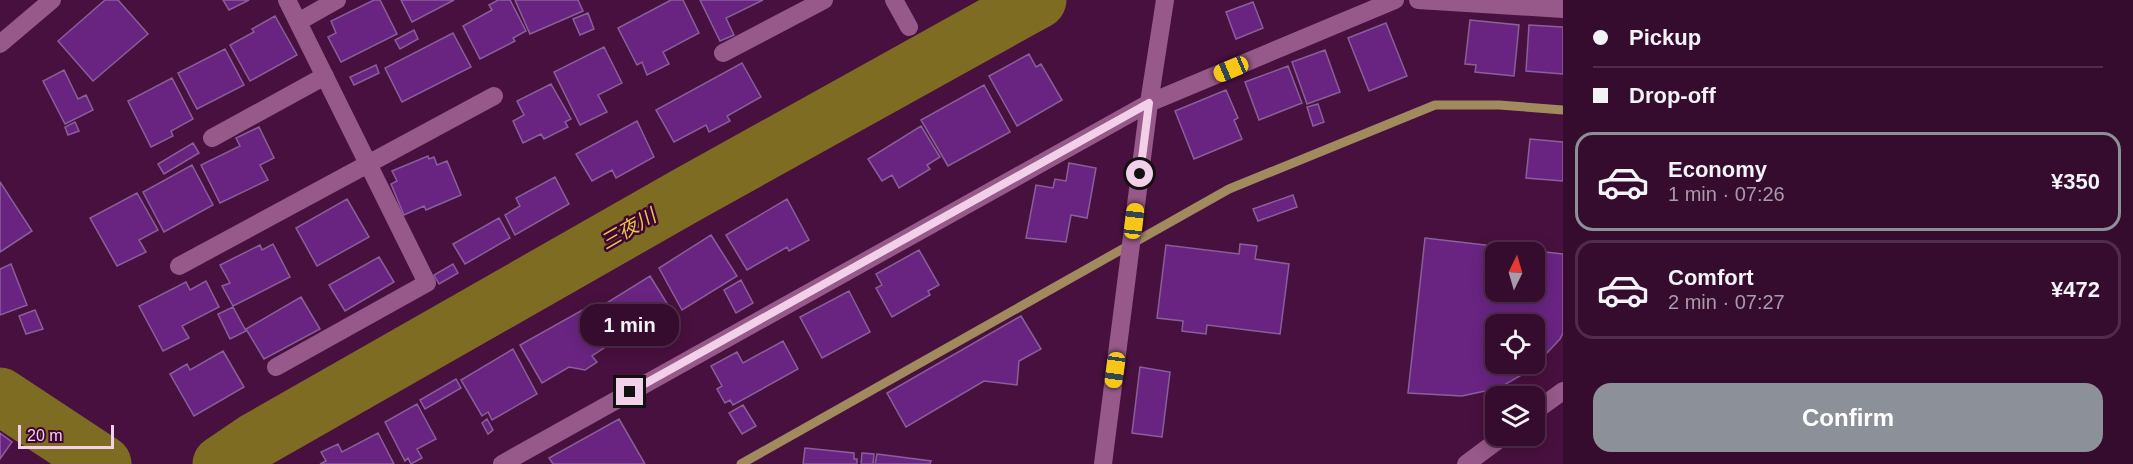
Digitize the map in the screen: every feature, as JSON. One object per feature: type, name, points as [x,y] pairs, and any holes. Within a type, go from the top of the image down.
[{"type":"street","points":[[0,44],[52,0]]},
{"type":"street","points":[[276,367],[427,283],[288,0]]},
{"type":"street","points":[[298,22],[337,0]]},
{"type":"street","points":[[723,53],[824,0]]},
{"type":"street","points":[[894,0],[909,27]]},
{"type":"street","points":[[1103,464],[1149,103],[1165,0]]},
{"type":"street","points":[[502,464],[1149,103],[1395,0]]},
{"type":"street","points":[[1418,0],[1552,6]]},
{"type":"street","points":[[212,138],[325,76]]},
{"type":"street","points":[[179,266],[494,96]]},
{"type":"street","points":[[1545,404],[1563,391]]},
{"type":"street","points":[[1466,464],[1490,446]]},
{"type":"building","points":[[105,0],[118,0],[148,34],[93,81],[58,41]]},
{"type":"building","points":[[223,0],[249,0],[229,10]]},
{"type":"building","points":[[374,0],[380,0],[397,34],[341,62],[328,37],[336,33],[331,21]]},
{"type":"building","points":[[401,0],[454,0],[412,22]]},
{"type":"building","points":[[498,0],[510,0],[526,31],[513,38],[515,41],[480,59],[463,26],[492,10],[489,5]]},
{"type":"building","points":[[515,0],[578,0],[583,11],[530,34]]},
{"type":"building","points":[[671,0],[683,0],[699,33],[663,52],[669,64],[647,75],[642,62],[637,65],[618,28]]},
{"type":"building","points":[[700,0],[763,0],[726,18],[734,35],[720,41]]},
{"type":"building","points":[[1253,2],[1263,28],[1236,39],[1226,12]]},
{"type":"building","points":[[588,13],[594,29],[580,35],[573,19]]},
{"type":"building","points":[[275,16],[297,55],[250,81],[230,45],[254,32],[252,29]]},
{"type":"building","points":[[1470,20],[1519,25],[1514,76],[1475,72],[1476,65],[1465,64]]},
{"type":"building","points":[[1386,23],[1407,76],[1369,91],[1348,38]]},
{"type":"building","points":[[1529,25],[1563,27],[1563,74],[1526,71]]},
{"type":"building","points":[[414,30],[418,39],[400,49],[395,40]]},
{"type":"building","points":[[453,33],[471,67],[402,102],[385,68]]},
{"type":"building","points":[[604,47],[622,83],[598,95],[607,112],[580,125],[554,72]]},
{"type":"building","points":[[225,49],[244,85],[197,109],[178,73]]},
{"type":"building","points":[[1325,50],[1340,92],[1307,104],[1292,62]]},
{"type":"building","points":[[1029,54],[1036,67],[1041,64],[1062,100],[1017,126],[989,76]]},
{"type":"building","points":[[742,63],[761,97],[727,116],[730,121],[709,132],[706,125],[674,142],[656,110]]},
{"type":"building","points":[[376,65],[379,73],[354,85],[350,77]]},
{"type":"building","points":[[1288,66],[1302,103],[1259,120],[1245,82]]},
{"type":"building","points":[[64,70],[78,99],[86,95],[93,110],[65,124],[43,81]]},
{"type":"building","points":[[172,78],[193,119],[171,131],[173,136],[151,147],[128,101]]},
{"type":"building","points":[[551,84],[571,119],[565,122],[568,127],[544,139],[541,134],[523,143],[513,121],[524,115],[517,101]]},
{"type":"building","points":[[984,85],[1010,132],[948,166],[921,120]]},
{"type":"building","points":[[1226,90],[1238,118],[1234,120],[1242,139],[1194,159],[1175,111]]},
{"type":"building","points":[[1318,104],[1324,122],[1313,126],[1307,107]]},
{"type":"building","points":[[637,121],[654,157],[616,178],[612,170],[592,181],[576,154]]},
{"type":"building","points":[[75,122],[79,131],[68,135],[65,127]]},
{"type":"building","points":[[921,126],[940,157],[927,165],[930,169],[899,188],[892,175],[882,181],[868,159]]},
{"type":"building","points":[[259,127],[274,158],[260,165],[268,180],[220,203],[201,165],[240,146],[236,138]]},
{"type":"building","points":[[1530,139],[1563,142],[1563,181],[1526,178]]},
{"type":"building","points":[[193,143],[199,153],[164,174],[158,164]]},
{"type":"building","points":[[428,156],[429,159],[434,157],[437,165],[447,161],[461,195],[426,210],[424,206],[404,215],[391,184],[397,181],[392,171]]},
{"type":"building","points":[[1069,163],[1096,168],[1087,218],[1071,215],[1066,242],[1026,238],[1036,185],[1053,188],[1055,179],[1066,181]]},
{"type":"building","points":[[192,165],[213,205],[164,232],[143,192]]},
{"type":"building","points":[[555,177],[569,204],[515,235],[505,215],[520,206],[516,198]]},
{"type":"building","points":[[0,182],[32,231],[0,252]]},
{"type":"building","points":[[137,193],[158,230],[139,240],[146,252],[117,266],[90,218]]},
{"type":"building","points":[[1293,195],[1297,207],[1258,221],[1253,209]]},
{"type":"building","points":[[347,199],[369,237],[317,266],[296,228]]},
{"type":"building","points":[[787,199],[809,240],[789,251],[787,247],[747,270],[726,235]]},
{"type":"building","points":[[499,218],[510,238],[465,264],[453,244]]},
{"type":"building","points":[[711,235],[737,276],[682,310],[659,268]]},
{"type":"building","points":[[1425,238],[1485,245],[1485,302],[1545,302],[1545,252],[1563,254],[1563,333],[1560,339],[1545,355],[1545,314],[1485,314],[1485,374],[1523,374],[1502,386],[1485,386],[1485,391],[1462,396],[1408,393]]},
{"type":"building","points":[[273,244],[290,277],[233,306],[222,286],[230,283],[220,265],[260,245],[262,250]]},
{"type":"building","points":[[1240,244],[1257,246],[1255,259],[1289,264],[1280,334],[1207,325],[1206,334],[1182,331],[1183,321],[1157,318],[1166,245],[1239,254]]},
{"type":"building","points":[[919,250],[939,285],[928,291],[930,295],[892,317],[876,288],[882,285],[876,274]]},
{"type":"building","points":[[379,257],[394,282],[345,311],[329,285]]},
{"type":"building","points":[[11,264],[27,305],[0,315],[0,269]]},
{"type":"building","points":[[453,264],[458,273],[439,284],[434,275]]},
{"type":"building","points":[[650,276],[668,305],[622,333],[605,304]]},
{"type":"building","points":[[741,280],[753,303],[736,313],[724,290]]},
{"type":"building","points":[[206,281],[219,307],[182,326],[189,338],[163,351],[139,306],[186,282],[190,290]]},
{"type":"building","points":[[849,291],[870,332],[822,358],[800,317]]},
{"type":"building","points":[[301,297],[320,329],[264,359],[246,329]]},
{"type":"building","points":[[233,307],[246,331],[230,339],[218,314]]},
{"type":"building","points":[[586,308],[607,346],[592,356],[597,362],[585,370],[569,367],[542,383],[520,345]]},
{"type":"building","points":[[35,310],[43,329],[26,334],[19,316]]},
{"type":"building","points":[[1021,316],[1041,349],[1019,361],[1017,385],[984,381],[906,427],[887,393]]},
{"type":"building","points":[[783,341],[798,369],[733,405],[730,400],[725,403],[717,389],[722,386],[711,366],[737,352],[743,363]]},
{"type":"building","points":[[513,349],[537,394],[492,420],[488,412],[482,416],[461,380]]},
{"type":"building","points":[[223,351],[244,387],[194,416],[170,374],[187,364],[190,370]]},
{"type":"building","points":[[1140,367],[1170,372],[1162,437],[1132,433]]},
{"type":"building","points":[[456,379],[461,388],[425,409],[420,400]]},
{"type":"building","points":[[417,404],[436,439],[417,449],[422,458],[411,464],[408,458],[405,461],[385,422]]},
{"type":"building","points":[[743,405],[756,426],[742,434],[729,413]]},
{"type":"building","points":[[487,419],[493,430],[488,434],[482,423]]},
{"type":"building","points":[[619,419],[645,464],[553,464],[549,458]]},
{"type":"building","points":[[0,433],[12,442],[0,459]]},
{"type":"building","points":[[378,433],[394,464],[320,464],[326,461],[321,452],[338,444],[342,452]]},
{"type":"building","points":[[805,448],[854,453],[857,464],[803,464]]},
{"type":"building","points":[[862,453],[874,454],[873,464],[861,464]]},
{"type":"building","points":[[877,454],[931,461],[930,464],[875,464]]},
{"type":"waterway","name":"三夜川","points":[[221,464],[255,441],[685,196],[1038,0]]},
{"type":"waterway","points":[[741,464],[1229,189],[1435,105],[1499,105],[1563,110]]},
{"type":"waterway","name":"三夜川","points":[[0,396],[103,464]]},
{"type":"route","points":[[630,392],[1149,103],[1140,174]]}]
